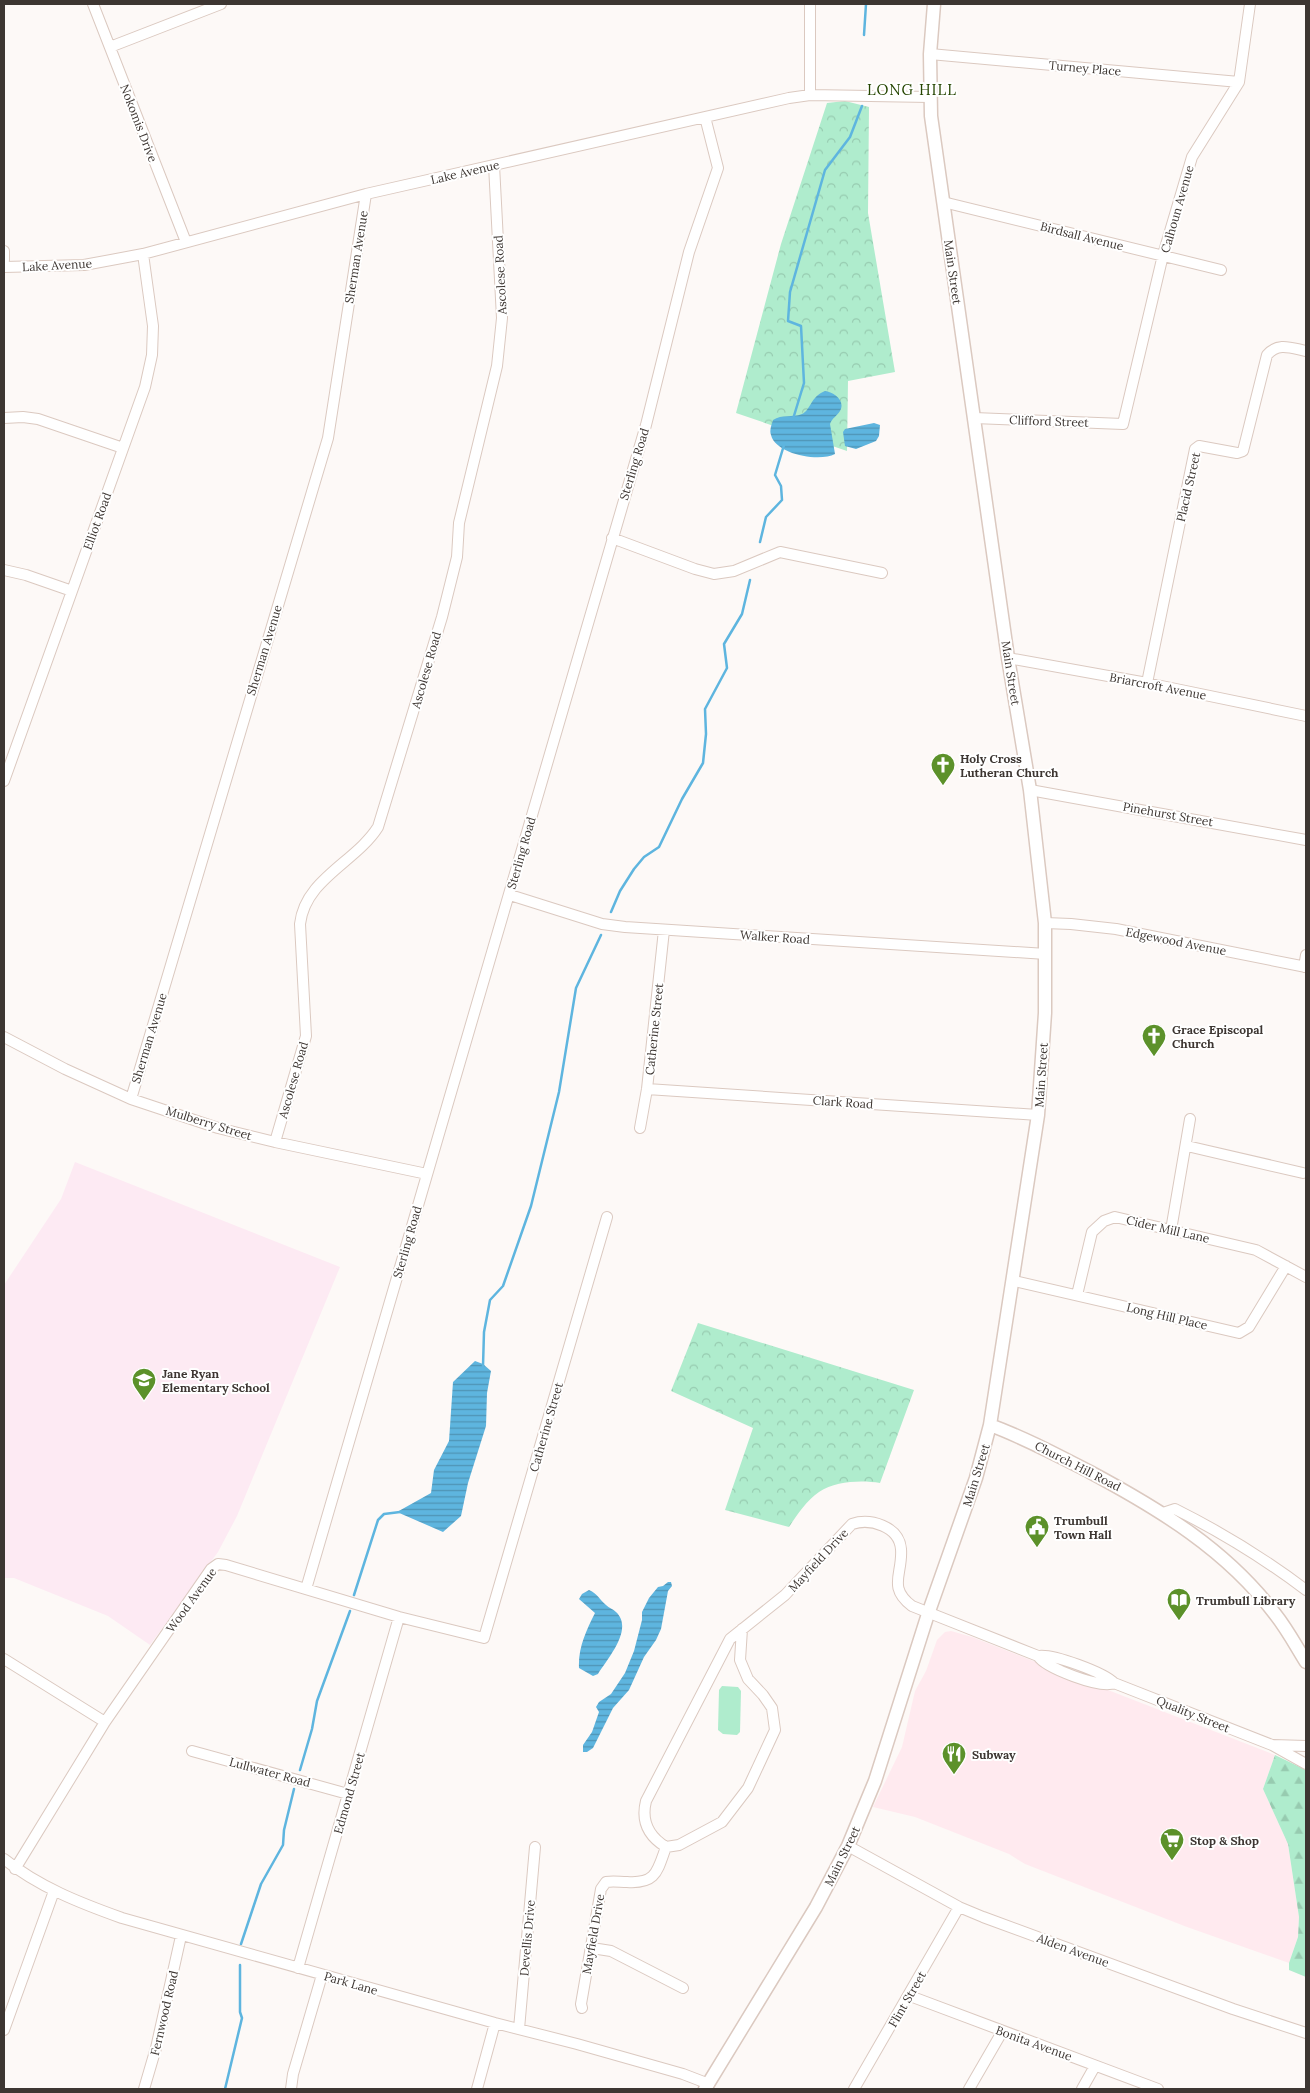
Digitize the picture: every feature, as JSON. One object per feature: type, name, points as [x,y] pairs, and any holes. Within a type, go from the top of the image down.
[{"type":"main road","name":"Main Street","points":[[707,2087],[816,1907],[848,1846],[875,1781],[928,1614],[976,1478],[990,1425],[1014,1281],[1038,1115],[1045,1013],[1045,923],[1030,790],[1008,658],[943,202],[930,97],[930,54],[934,4]]},
{"type":"main road","name":"Church Hill Road","points":[[990,1425],[1024,1439],[1070,1462],[1163,1513],[1215,1552],[1252,1588],[1276,1614],[1306,1662]]},
{"type":"street","name":"Nokomis Drive","points":[[93,4],[186,242]]},
{"type":"street","points":[[110,47],[221,4]]},
{"type":"street","points":[[810,4],[810,95]]},
{"type":"street","name":"Calhoun Avenue","points":[[1124,424],[1163,255],[1192,157],[1239,82],[1250,4]]},
{"type":"street","name":"Turney Place","points":[[930,54],[1239,82]]},
{"type":"street","name":"Lake Avenue","points":[[4,267],[84,265],[143,254],[366,194],[705,116],[810,95],[930,97]]},
{"type":"street","name":"Sterling Road","points":[[306,1589],[646,425],[690,252],[718,168],[705,116]]},
{"type":"street","name":"Ascolese Road","points":[[274,1142],[306,1036],[301,913],[305,902],[312,892],[366,844],[378,827],[442,617],[457,557],[459,524],[497,366],[501,335],[502,318],[494,165]]},
{"type":"street","name":"Sherman Avenue","points":[[131,1099],[328,438],[366,194]]},
{"type":"street","name":"Birdsall Avenue","points":[[943,202],[1221,270]]},
{"type":"street","points":[[4,251],[4,260]]},
{"type":"street","name":"Elliot Road","points":[[4,779],[124,448],[144,387],[152,355],[153,326],[143,254]]},
{"type":"street","name":"Placid Street","points":[[1147,683],[1195,449],[1199,446],[1238,453],[1243,451],[1267,355],[1272,349],[1282,346],[1306,351]]},
{"type":"street","points":[[4,418],[23,416],[38,419],[124,448]]},
{"type":"street","name":"Clifford Street","points":[[974,418],[1124,424]]},
{"type":"street","points":[[612,538],[694,569],[714,574],[734,571],[780,552],[882,572]]},
{"type":"street","points":[[4,570],[26,575],[72,591]]},
{"type":"street","name":"Briarcroft Avenue","points":[[1008,658],[1147,683],[1306,716]]},
{"type":"street","name":"Pinehurst Street","points":[[1030,790],[1306,840]]},
{"type":"street","name":"Walker Road","points":[[510,895],[602,924],[664,930],[1046,954]]},
{"type":"street","name":"Edgewood Avenue","points":[[1045,923],[1071,924],[1125,931],[1305,967]]},
{"type":"street","name":"Catherine Street","points":[[640,1128],[647,1089],[664,930]]},
{"type":"street","points":[[1305,967],[1306,955]]},
{"type":"street","name":"Mulberry Street","points":[[4,1037],[65,1069],[131,1099],[218,1128],[274,1142],[426,1174]]},
{"type":"street","name":"Clark Road","points":[[647,1089],[1038,1115]]},
{"type":"street","points":[[1171,1230],[1187,1146],[1190,1119]]},
{"type":"street","points":[[1187,1146],[1302,1173]]},
{"type":"street","name":"Catherine Street","points":[[484,1638],[607,1217]]},
{"type":"street","name":"Cider Mill Lane","points":[[1077,1296],[1092,1232],[1104,1221],[1115,1217],[1256,1250],[1306,1277]]},
{"type":"street","name":"Long Hill Place","points":[[1014,1281],[1239,1333],[1249,1327],[1286,1266]]},
{"type":"street","name":"Church Hill Road","points":[[1163,1513],[1175,1509],[1202,1522],[1274,1566],[1306,1590]]},
{"type":"street","name":"Mayfield Drive","points":[[582,2008],[581,2004],[592,1948],[599,1896],[604,1885],[611,1881],[639,1883],[651,1880],[655,1876],[666,1847],[656,1842],[644,1824],[643,1813],[646,1801],[730,1640],[785,1595],[846,1529],[852,1524],[861,1521],[876,1522],[884,1526],[898,1540],[901,1548],[897,1585],[900,1593],[903,1599],[912,1606],[928,1614]]},
{"type":"street","name":"Wood Avenue","points":[[16,1869],[105,1722],[211,1569],[218,1564],[226,1564],[399,1617],[484,1638]]},
{"type":"street","name":"Quality Street","points":[[928,1614],[1038,1656],[1050,1655],[1078,1672],[1103,1675],[1114,1683],[1272,1745],[1306,1764]]},
{"type":"street","name":"Edmond Street","points":[[298,1968],[399,1617]]},
{"type":"street","points":[[666,1847],[679,1846],[722,1822],[748,1788],[775,1730],[772,1708],[748,1679],[740,1660],[742,1629]]},
{"type":"street","points":[[4,1659],[105,1722]]},
{"type":"street","name":"Quality Street","points":[[1272,1745],[1306,1746]]},
{"type":"street","name":"Lullwater Road","points":[[192,1750],[348,1794]]},
{"type":"street","name":"Alden Avenue","points":[[848,1846],[959,1907],[1233,2009],[1306,2034]]},
{"type":"street","name":"Devellis Drive","points":[[519,2029],[535,1847]]},
{"type":"street","name":"Park Lane","points":[[4,1859],[16,1869],[54,1891],[98,1910],[181,1936],[683,2074],[707,2087]]},
{"type":"street","points":[[4,2030],[54,1891]]},
{"type":"street","name":"Flint Street","points":[[854,2089],[910,1996],[959,1907]]},
{"type":"street","name":"Fernwood Road","points":[[144,2089],[156,2048],[181,1936]]},
{"type":"street","points":[[592,1948],[611,1951],[683,1988]]},
{"type":"street","points":[[292,2089],[292,2074],[322,1975]]},
{"type":"street","name":"Bonita Avenue","points":[[910,1996],[1158,2089]]},
{"type":"street","points":[[478,2089],[495,2023]]},
{"type":"street","points":[[969,2089],[1002,2032]]},
{"type":"street","points":[[1082,2089],[1095,2066]]},
{"type":"shaded area","name":"Jane Ryan Elementary School","points":[[75,1162],[340,1267],[237,1516],[218,1552],[150,1645],[108,1616],[14,1578],[4,1578],[4,1285],[61,1199]]},
{"type":"shaded area","points":[[951,1631],[972,1637],[1275,1755],[1263,1789],[1288,1844],[1299,1917],[1298,1937],[1289,1963],[1187,1927],[1025,1864],[1009,1854],[915,1817],[873,1807],[902,1747],[915,1691],[926,1671],[937,1640],[945,1632]]},
{"type":"green space","points":[[845,101],[869,107],[868,213],[895,372],[848,381],[847,451],[736,413],[781,244],[827,103]]},
{"type":"green space","points":[[698,1323],[914,1390],[880,1483],[849,1482],[826,1488],[810,1499],[789,1527],[725,1510],[753,1428],[671,1391]]},
{"type":"green space","points":[[722,1686],[738,1687],[741,1691],[740,1732],[737,1735],[723,1734],[718,1730],[719,1690]]},
{"type":"green space","points":[[1275,1755],[1306,1770],[1306,1977],[1289,1970],[1289,1963],[1298,1937],[1299,1917],[1288,1844],[1263,1789]]},
{"type":"water","points":[[825,391],[838,397],[841,403],[840,411],[830,424],[835,454],[809,457],[781,448],[771,435],[770,431],[773,420],[780,417],[802,414],[816,397]]},
{"type":"water","points":[[874,423],[880,425],[879,436],[876,441],[856,449],[845,446],[843,432],[845,429]]},
{"type":"water","points":[[475,1361],[483,1364],[491,1371],[487,1393],[486,1426],[468,1483],[461,1516],[443,1532],[397,1512],[431,1493],[434,1470],[449,1441],[453,1382]]},
{"type":"water","points":[[671,1582],[672,1586],[668,1591],[661,1629],[656,1640],[644,1657],[629,1690],[613,1708],[593,1748],[583,1752],[583,1745],[592,1732],[599,1712],[596,1707],[599,1702],[611,1694],[625,1673],[634,1651],[642,1620],[642,1612],[649,1598],[658,1587]]},
{"type":"water","points":[[589,1590],[616,1612],[621,1619],[622,1627],[621,1635],[613,1652],[598,1674],[593,1676],[579,1668],[581,1647],[595,1613],[579,1599],[582,1594]]},
{"type":"waterway","points":[[864,35],[866,4]]},
{"type":"waterway","points":[[793,419],[804,383],[801,326],[788,321],[790,292],[825,170],[850,137],[862,106]]},
{"type":"waterway","points":[[760,542],[766,517],[782,500],[781,486],[775,475],[784,445]]},
{"type":"waterway","points":[[611,912],[620,891],[634,869],[644,857],[659,847],[682,799],[703,763],[706,734],[705,709],[727,668],[724,644],[742,614],[750,580]]},
{"type":"waterway","points":[[483,1366],[484,1332],[490,1300],[503,1286],[531,1206],[559,1092],[576,988],[601,935]]},
{"type":"waterway","points":[[354,1595],[378,1520],[384,1514],[400,1512]]},
{"type":"waterway","points":[[300,1770],[312,1729],[317,1701],[350,1611]]},
{"type":"waterway","points":[[241,1944],[261,1884],[283,1845],[284,1830],[294,1789]]},
{"type":"waterway","points":[[225,2089],[242,2018],[240,2012],[240,1965]]},
{"type":"place","name":"Holy Cross Lutheran Church","points":[[943,786]]},
{"type":"place","name":"Grace Episcopal Church","points":[[1154,1057]]},
{"type":"place","name":"Jane Ryan Elementary School","points":[[144,1401]]},
{"type":"place","name":"Trumbull Town Hall","points":[[1037,1548]]},
{"type":"place","name":"Trumbull Library","points":[[1179,1621]]},
{"type":"place","name":"Subway","points":[[954,1775]]},
{"type":"place","name":"Stop & Shop","points":[[1172,1861]]},
{"type":"district","name":"LONG HILL","points":[[912,89]]}]
